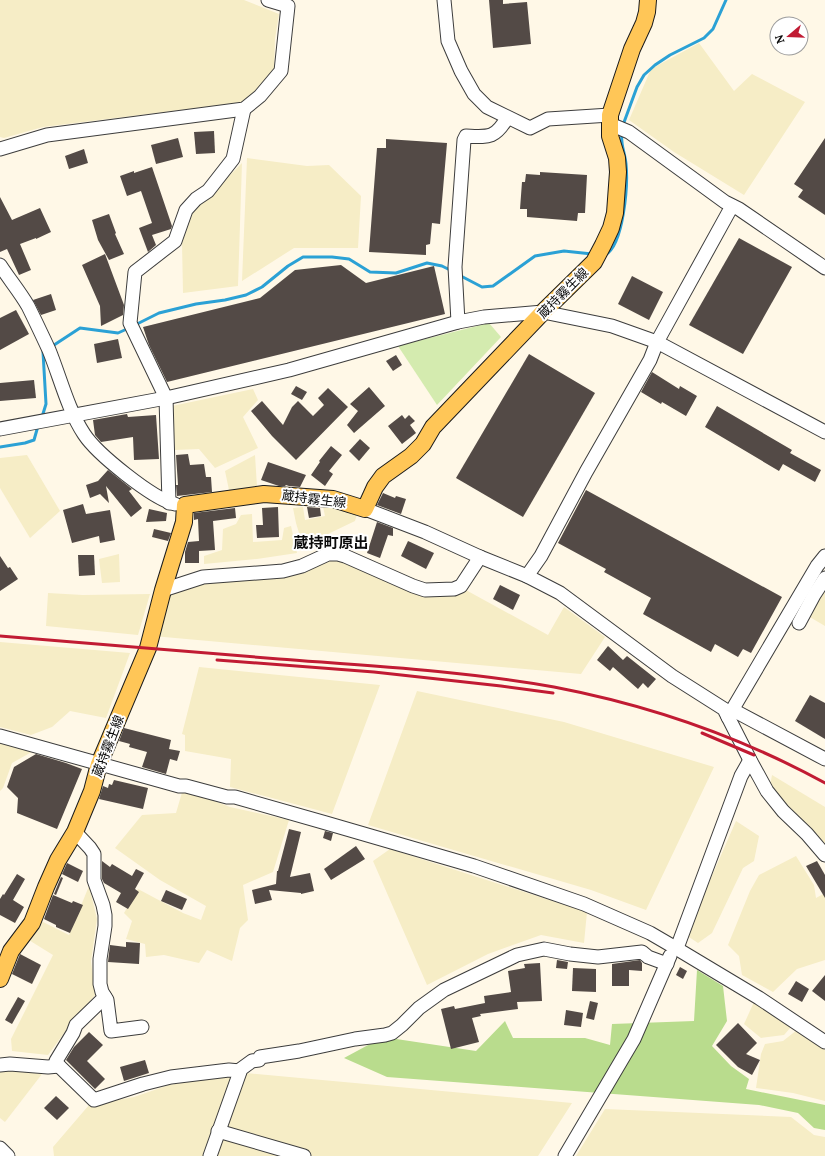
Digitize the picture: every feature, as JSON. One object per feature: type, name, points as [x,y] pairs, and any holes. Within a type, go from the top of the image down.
[{"type":"main road","name":"蔵持霧生線","points":[[0,979],[6,960],[32,923],[58,860],[75,832],[92,790],[99,764],[148,648],[163,590],[184,522],[185,505],[264,494],[333,499],[365,508],[375,487],[383,476],[415,452],[423,444],[433,427],[543,312],[594,262],[611,228],[615,213],[618,172],[617,158],[610,136],[610,120],[632,49],[644,22],[648,0]]},
{"type":"street","points":[[0,149],[48,135],[244,109],[260,96],[281,70],[288,6],[268,0]]},
{"type":"street","points":[[444,0],[448,41],[464,77],[474,94],[480,102],[487,107],[506,118],[530,128],[548,119],[610,120],[732,206],[739,208],[825,268]]},
{"type":"street","points":[[169,503],[166,398],[133,328],[135,272],[175,241],[186,210],[196,199],[208,192],[233,159],[244,109]]},
{"type":"street","points":[[458,322],[455,267],[464,140],[466,136],[488,136],[494,134],[500,129],[506,118]]},
{"type":"street","points":[[527,576],[540,556],[650,360],[657,342],[732,206]]},
{"type":"street","points":[[0,265],[27,305],[48,347],[74,414],[84,434],[102,455],[149,491],[169,503],[185,505]]},
{"type":"street","points":[[0,429],[166,398],[289,370],[458,322],[484,317],[543,312],[612,326],[657,342],[825,432]]},
{"type":"street","points":[[365,508],[527,576],[560,593],[672,676],[724,710],[825,759]]},
{"type":"street","points":[[163,590],[203,577],[289,570],[333,554],[345,556],[421,589],[454,589],[461,586],[466,581],[480,557]]},
{"type":"street","points":[[731,714],[782,624],[817,566],[825,556]]},
{"type":"street","points":[[799,623],[825,578]]},
{"type":"street","points":[[731,714],[750,760],[767,791],[783,811],[807,834],[825,855]]},
{"type":"street","points":[[0,736],[179,786],[186,786],[227,797],[234,797],[326,822],[474,866],[584,904],[650,933],[759,998],[825,1042]]},
{"type":"street","points":[[565,1156],[634,1039],[667,964],[676,948],[741,776],[750,760]]},
{"type":"street","points":[[75,832],[94,854],[94,880],[105,915],[100,972],[102,992],[107,1000],[111,1031],[142,1027]]},
{"type":"street","points":[[210,1156],[240,1071],[252,1061],[259,1060],[260,1057],[392,1033],[434,996],[517,955],[544,949],[598,957],[642,952],[648,957],[667,964]]},
{"type":"street","points":[[105,996],[76,1025],[73,1033],[56,1061],[59,1066],[94,1100],[143,1084],[171,1077],[230,1070],[240,1071]]},
{"type":"street","points":[[0,1065],[59,1066]]},
{"type":"street","points":[[218,1131],[304,1156]]},
{"type":"street","points":[[0,1148],[8,1156]]},
{"type":"shaded area","points":[[0,0],[244,0],[279,14],[275,39],[274,72],[246,101],[43,127],[4,138],[0,137]]},
{"type":"shaded area","points":[[699,43],[734,91],[752,74],[805,102],[744,195],[674,152],[629,120],[651,69]]},
{"type":"shaded area","points":[[247,158],[307,166],[329,165],[361,196],[358,248],[294,248],[242,281]]},
{"type":"shaded area","points":[[242,163],[238,286],[183,293],[182,243],[192,213]]},
{"type":"shaded area","points":[[253,389],[258,400],[243,417],[258,448],[215,468],[199,449],[175,450],[172,406]]},
{"type":"shaded area","points":[[27,455],[60,511],[30,538],[0,488],[0,458]]},
{"type":"shaded area","points":[[255,455],[257,487],[229,490],[225,471]]},
{"type":"shaded area","points":[[322,502],[358,510],[355,521],[303,546],[293,508],[303,507],[305,520],[325,516]]},
{"type":"shaded area","points":[[252,514],[253,542],[282,540],[284,528],[291,526],[297,553],[257,559],[204,564],[204,556],[222,550],[223,529],[236,524],[241,515]]},
{"type":"shaded area","points":[[119,554],[120,582],[102,583],[99,559]]},
{"type":"shaded area","points":[[330,557],[419,592],[464,589],[548,635],[564,607],[605,637],[581,674],[153,636],[166,596],[172,590]]},
{"type":"shaded area","points":[[825,588],[825,626],[808,616]]},
{"type":"shaded area","points":[[48,593],[83,595],[150,594],[138,635],[46,626]]},
{"type":"shaded area","points":[[0,642],[130,653],[106,718],[70,711],[52,727],[31,735],[0,727]]},
{"type":"shaded area","points":[[199,667],[380,685],[332,814],[230,787],[231,759],[185,751],[185,735],[182,734]]},
{"type":"shaded area","points":[[417,691],[564,722],[714,767],[646,910],[591,890],[368,825]]},
{"type":"shaded area","points":[[0,739],[37,749],[12,763],[3,788],[0,791]]},
{"type":"shaded area","points":[[772,775],[825,807],[825,844],[803,826],[770,786]]},
{"type":"shaded area","points":[[183,789],[230,807],[289,820],[273,872],[243,885],[248,920],[240,928],[232,961],[207,950],[199,963],[164,955],[146,957],[145,944],[126,939],[132,921],[124,913],[138,889],[183,913],[201,920],[206,906],[160,880],[115,848],[142,815],[176,813]]},
{"type":"shaded area","points":[[736,821],[759,836],[754,861],[743,868],[712,933],[698,943],[686,935]]},
{"type":"shaded area","points":[[390,849],[587,912],[584,943],[541,935],[488,954],[427,985],[373,861]]},
{"type":"shaded area","points":[[796,856],[814,885],[816,898],[825,893],[825,960],[797,969],[773,992],[742,975],[739,956],[728,945],[750,891],[759,875]]},
{"type":"shaded area","points":[[89,886],[97,919],[91,961],[95,995],[48,1055],[12,1051],[11,1039],[53,955],[24,937],[37,919],[69,935]]},
{"type":"shaded area","points":[[754,1002],[791,1027],[784,1035],[761,1038],[744,1024]]},
{"type":"shaded area","points":[[797,1030],[825,1050],[825,1101],[793,1093],[756,1088],[761,1054],[765,1044],[783,1041]]},
{"type":"shaded area","points":[[0,1069],[42,1074],[5,1122],[0,1118]]},
{"type":"shaded area","points":[[246,1073],[572,1103],[538,1156],[54,1156],[53,1147],[89,1105],[134,1097],[169,1085]]},
{"type":"shaded area","points":[[605,1109],[791,1117],[814,1135],[825,1137],[825,1156],[576,1156]]},
{"type":"green space","points":[[489,323],[501,337],[437,405],[398,346]]},
{"type":"green space","points":[[697,970],[723,986],[727,1021],[712,1046],[731,1066],[749,1079],[746,1089],[825,1105],[825,1130],[814,1128],[798,1113],[759,1105],[387,1077],[344,1058],[383,1037],[476,1051],[505,1021],[513,1038],[585,1038],[610,1045],[612,1024],[694,1021]]},
{"type":"building","points":[[489,0],[503,0],[503,4],[527,2],[531,44],[493,48]]},
{"type":"building","points":[[214,131],[215,153],[196,154],[194,132]]},
{"type":"building","points":[[178,138],[183,157],[156,164],[151,145]]},
{"type":"building","points":[[825,138],[825,215],[798,197],[803,190],[794,184]]},
{"type":"building","points":[[386,139],[447,143],[440,224],[432,223],[430,244],[426,245],[426,255],[369,252],[377,148],[386,148]]},
{"type":"building","points":[[84,149],[88,163],[69,169],[65,156]]},
{"type":"building","points":[[152,167],[172,226],[171,229],[152,235],[156,245],[148,252],[139,228],[152,223],[141,191],[127,196],[120,176]]},
{"type":"building","points":[[540,172],[587,175],[585,213],[578,213],[577,221],[527,217],[527,209],[520,209],[522,182],[525,182],[526,174],[540,175]]},
{"type":"building","points":[[0,197],[12,220],[40,208],[51,232],[20,244],[31,270],[19,275],[7,249],[0,252]]},
{"type":"building","points":[[109,214],[116,233],[115,234],[124,254],[109,260],[98,240],[92,220]]},
{"type":"building","points":[[739,238],[792,267],[743,354],[689,325]]},
{"type":"building","points":[[105,254],[124,305],[123,315],[101,326],[100,306],[82,265]]},
{"type":"building","points":[[341,265],[366,283],[434,266],[445,314],[167,382],[149,345],[143,327],[260,298],[295,270]]},
{"type":"building","points":[[632,276],[663,292],[649,320],[618,304]]},
{"type":"building","points":[[51,294],[56,310],[41,315],[33,300]]},
{"type":"building","points":[[16,310],[29,334],[0,350],[0,318]]},
{"type":"building","points":[[118,339],[122,358],[97,363],[94,344]]},
{"type":"building","points":[[529,354],[595,393],[523,517],[456,478]]},
{"type":"building","points":[[396,355],[402,365],[393,371],[386,361]]},
{"type":"building","points":[[652,372],[679,389],[680,386],[697,396],[686,416],[641,392]]},
{"type":"building","points":[[34,380],[36,398],[0,401],[0,383]]},
{"type":"building","points":[[296,386],[307,392],[302,400],[291,394]]},
{"type":"building","points":[[369,387],[385,406],[354,433],[347,425],[358,411],[350,404]]},
{"type":"building","points":[[328,388],[348,407],[296,460],[272,436],[251,411],[262,401],[283,425],[292,407],[298,401],[313,416],[324,405],[318,398]]},
{"type":"building","points":[[717,406],[792,450],[790,453],[821,470],[815,482],[783,464],[779,471],[705,427]]},
{"type":"building","points":[[127,414],[128,417],[156,415],[159,459],[134,460],[133,437],[101,442],[95,435],[93,420]]},
{"type":"building","points":[[402,415],[405,419],[409,415],[415,421],[410,425],[416,433],[402,444],[388,426]]},
{"type":"building","points":[[360,439],[370,448],[359,461],[349,451]]},
{"type":"building","points":[[331,446],[342,455],[329,471],[333,474],[325,486],[311,475],[320,462],[319,461]]},
{"type":"building","points":[[188,454],[190,465],[204,464],[206,477],[211,477],[212,492],[177,496],[176,485],[178,485],[176,455]]},
{"type":"building","points":[[268,462],[306,475],[300,487],[286,485],[279,486],[261,480]]},
{"type":"building","points":[[108,470],[132,489],[129,491],[142,508],[131,517],[106,486],[109,503],[100,494],[90,498],[86,485],[98,481]]},
{"type":"building","points":[[586,490],[782,597],[751,653],[743,649],[738,657],[715,644],[711,652],[643,614],[651,598],[604,572],[606,569],[558,543]]},
{"type":"building","points":[[383,493],[395,498],[396,496],[406,499],[401,514],[377,505]]},
{"type":"building","points":[[83,504],[86,514],[110,510],[115,540],[100,543],[99,536],[72,543],[63,510]]},
{"type":"building","points":[[278,507],[279,537],[257,538],[256,525],[263,525],[262,508]]},
{"type":"building","points":[[307,507],[320,508],[321,516],[309,518]]},
{"type":"building","points":[[235,508],[236,518],[213,521],[215,550],[199,551],[199,563],[185,563],[185,552],[188,542],[199,541],[198,519],[194,520],[194,513]]},
{"type":"building","points":[[149,509],[167,513],[166,521],[146,522]]},
{"type":"building","points":[[377,522],[393,528],[393,536],[388,535],[380,558],[367,553]]},
{"type":"building","points":[[154,529],[171,533],[168,541],[152,537]]},
{"type":"building","points":[[408,541],[434,553],[426,569],[401,556]]},
{"type":"building","points":[[78,555],[94,555],[95,575],[79,576]]},
{"type":"building","points":[[0,556],[18,579],[0,591]]},
{"type":"building","points":[[500,585],[520,595],[513,610],[493,599]]},
{"type":"building","points":[[608,646],[623,660],[627,656],[656,679],[648,688],[643,683],[638,689],[613,667],[610,671],[597,660]]},
{"type":"building","points":[[810,695],[825,703],[825,739],[795,721]]},
{"type":"building","points":[[124,728],[171,740],[169,749],[180,751],[177,761],[170,759],[166,774],[142,767],[147,752],[129,747],[130,744],[119,741]]},
{"type":"building","points":[[36,754],[82,769],[57,829],[17,813],[18,798],[7,787],[14,767]]},
{"type":"building","points":[[114,780],[148,788],[143,809],[99,799],[103,786],[108,788],[109,784],[112,785]]},
{"type":"building","points":[[289,829],[301,832],[290,877],[310,873],[314,891],[301,894],[269,890],[272,900],[255,904],[252,890],[276,884],[277,871]]},
{"type":"building","points":[[325,831],[333,833],[331,841],[323,838]]},
{"type":"building","points":[[356,846],[365,859],[331,880],[324,869]]},
{"type":"building","points":[[102,861],[110,867],[112,864],[132,876],[136,869],[144,873],[135,889],[139,892],[128,909],[116,902],[121,893],[104,883],[102,879]]},
{"type":"building","points":[[817,861],[825,875],[825,898],[806,866]]},
{"type":"building","points":[[67,863],[83,871],[78,882],[62,874]]},
{"type":"building","points":[[17,874],[25,879],[13,900],[24,907],[15,923],[0,915],[0,899]]},
{"type":"building","points":[[61,877],[63,878],[56,895],[54,894]]},
{"type":"building","points":[[166,890],[187,899],[182,910],[161,901]]},
{"type":"building","points":[[53,895],[72,903],[73,901],[83,905],[70,933],[56,927],[56,925],[44,919]]},
{"type":"building","points":[[126,942],[140,943],[139,964],[108,962],[110,945],[126,947]]},
{"type":"building","points":[[20,954],[41,965],[32,984],[12,974]]},
{"type":"building","points":[[557,960],[568,962],[567,969],[556,968]]},
{"type":"building","points":[[640,960],[642,963],[642,971],[629,970],[629,986],[612,986],[612,964]]},
{"type":"building","points":[[540,963],[542,1001],[517,1002],[518,1009],[480,1014],[481,1016],[472,1018],[479,1042],[451,1049],[441,1009],[454,1006],[455,1009],[485,1003],[484,996],[511,992],[508,971],[525,968],[524,964]]},
{"type":"building","points":[[680,967],[687,971],[683,979],[676,975]]},
{"type":"building","points":[[573,968],[596,969],[596,992],[572,991]]},
{"type":"building","points":[[825,975],[825,1001],[812,991]]},
{"type":"building","points":[[796,981],[809,989],[802,1002],[788,994]]},
{"type":"building","points":[[18,997],[25,1001],[12,1024],[5,1020]]},
{"type":"building","points":[[590,1001],[598,1003],[594,1020],[586,1018]]},
{"type":"building","points":[[566,1010],[583,1013],[581,1027],[564,1025]]},
{"type":"building","points":[[738,1023],[757,1043],[746,1054],[760,1060],[752,1075],[738,1067],[716,1045]]},
{"type":"building","points":[[89,1032],[103,1045],[87,1061],[105,1079],[95,1089],[66,1060],[74,1047]]},
{"type":"building","points":[[145,1060],[149,1073],[124,1081],[120,1067]]},
{"type":"building","points":[[56,1096],[69,1108],[57,1120],[44,1108]]},
{"type":"waterway","points":[[623,125],[637,87],[644,75],[655,65],[670,55],[704,38],[713,29],[726,0]]},
{"type":"waterway","points":[[605,255],[617,239],[621,227],[625,199],[626,173],[622,133]]},
{"type":"waterway","points":[[459,275],[482,287],[493,286],[535,256],[564,251],[592,254]]},
{"type":"waterway","points":[[135,325],[159,313],[196,304],[225,300],[246,295],[262,287],[288,266],[303,257],[332,257],[349,259],[370,272],[396,273],[427,263],[442,266],[452,271]]},
{"type":"waterway","points":[[51,347],[80,328],[118,333],[129,328]]},
{"type":"waterway","points":[[42,417],[46,404],[43,352],[46,350]]},
{"type":"waterway","points":[[0,447],[34,440],[38,426]]},
{"type":"railway","points":[[0,636],[417,670],[520,681],[554,687],[624,703],[693,724],[760,751],[825,783]]},
{"type":"railway","points":[[217,660],[374,672],[553,693]]},
{"type":"railway","points":[[702,733],[754,755]]},
{"type":"district","name":"蔵持町原出","points":[[331,542]]}]
